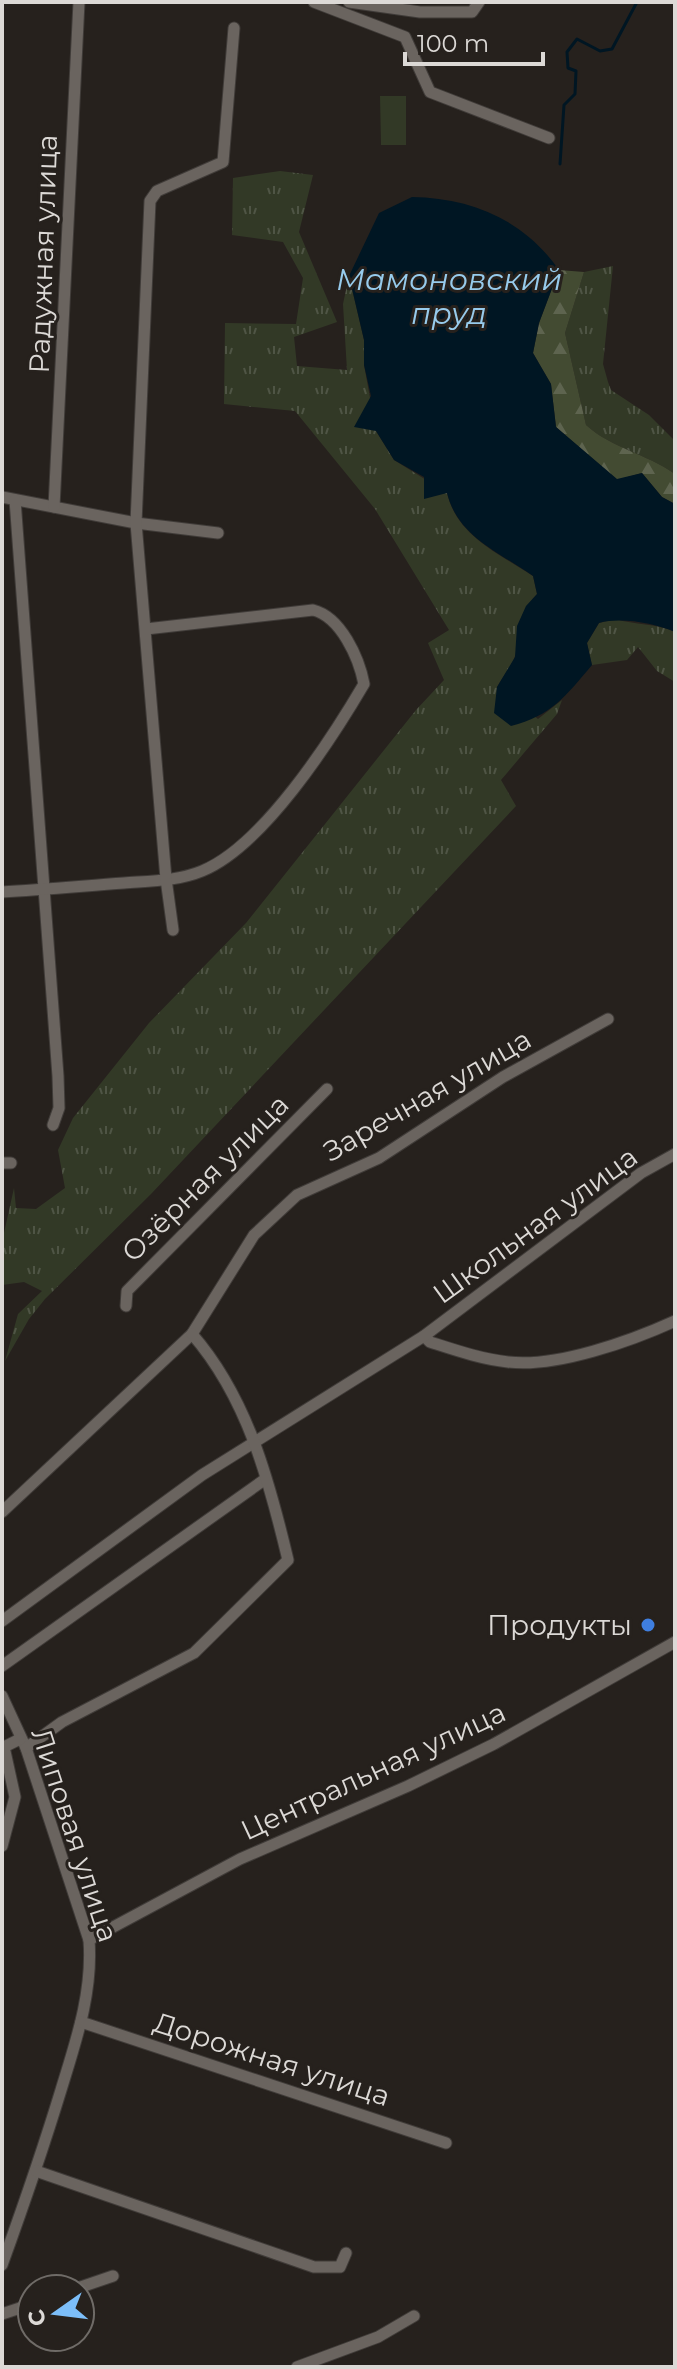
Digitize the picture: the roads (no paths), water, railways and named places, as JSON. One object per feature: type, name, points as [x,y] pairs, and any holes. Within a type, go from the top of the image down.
[{"type":"street","name":"Радужная улица","points":[[54,507],[79,2]]},
{"type":"street","points":[[314,2],[405,37],[430,92],[549,138]]},
{"type":"street","points":[[349,2],[433,12],[472,12],[479,2]]},
{"type":"street","points":[[173,930],[136,523],[150,201],[157,191],[223,162],[234,28]]},
{"type":"street","points":[[2,497],[136,523],[218,533]]},
{"type":"street","points":[[15,500],[58,1076],[59,1108],[53,1125]]},
{"type":"street","points":[[2,892],[166,879],[202,872],[230,854],[316,762],[364,684],[361,669],[334,621],[324,613],[313,610],[146,629]]},
{"type":"street","name":"Заречная улица","points":[[2,1512],[192,1334],[254,1235],[297,1195],[379,1158],[503,1077],[608,1019]]},
{"type":"street","name":"Озёрная улица","points":[[126,1306],[127,1291],[327,1089]]},
{"type":"street","name":"Школьная улица","points":[[2,1621],[202,1475],[258,1444],[424,1336],[639,1174],[675,1154]]},
{"type":"street","name":"Школьная улица","points":[[424,1336],[430,1342],[511,1363],[578,1354],[647,1334],[675,1321]]},
{"type":"street","points":[[2,1846],[15,1797],[4,1747],[23,1744],[194,1653],[288,1560],[264,1480],[258,1444],[192,1334]]},
{"type":"street","points":[[2,1666],[264,1480]]},
{"type":"street","name":"Центральная улица","points":[[89,1940],[240,1859],[408,1786],[494,1744],[675,1642]]},
{"type":"street","name":"Липовая улица","points":[[2,1696],[23,1744],[89,1940],[91,1965],[81,2022],[36,2171],[2,2265]]},
{"type":"street","name":"Дорожная улица","points":[[81,2022],[446,2143]]},
{"type":"street","points":[[36,2171],[314,2267],[340,2267],[346,2253]]},
{"type":"street","points":[[96,2282],[113,2276]]},
{"type":"street","points":[[297,2367],[378,2337],[414,2316]]},
{"type":"water","name":"Мамоновский пруд","points":[[412,197],[455,202],[495,215],[513,225],[545,253],[559,270],[539,323],[533,353],[551,384],[556,427],[617,479],[642,473],[662,497],[675,504],[675,632],[637,622],[599,623],[587,643],[592,665],[583,676],[537,717],[511,726],[494,713],[497,687],[515,657],[517,626],[526,606],[537,594],[533,576],[470,532],[452,508],[447,493],[424,499],[424,477],[394,460],[376,431],[354,427],[371,396],[364,365],[364,340],[349,276],[379,213]]},
{"type":"waterway","points":[[560,164],[564,105],[575,94],[576,71],[568,68],[567,52],[577,39],[600,51],[612,49],[637,2]]},
{"type":"place","name":"Продукты","points":[[648,1625]]}]
